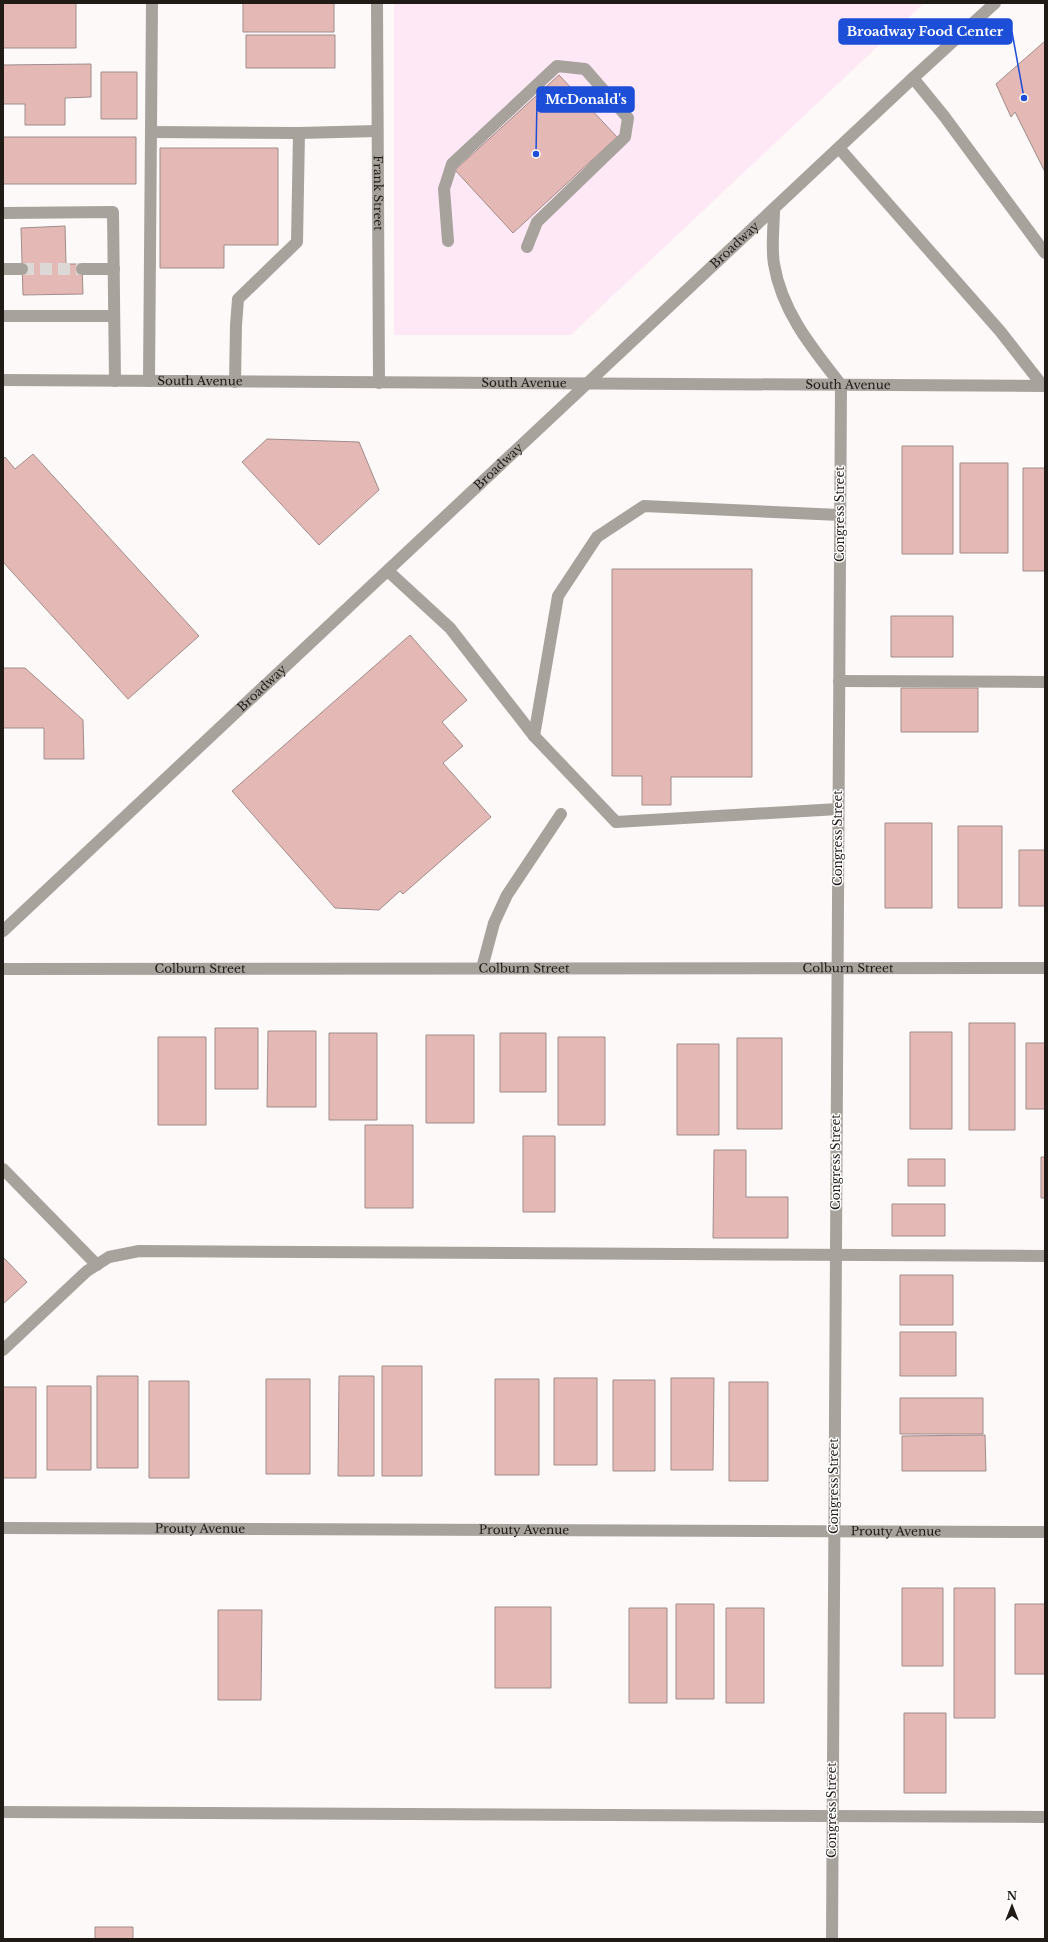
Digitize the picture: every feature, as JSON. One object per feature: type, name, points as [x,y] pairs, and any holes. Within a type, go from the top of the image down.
[{"type":"street","points":[[149,381],[152,3]]},
{"type":"street","name":"Frank Street","points":[[376,3],[379,383]]},
{"type":"street","name":"Broadway","points":[[3,931],[912,78],[995,3]]},
{"type":"street","points":[[448,241],[444,189],[452,164],[557,66],[584,69],[628,118],[625,137],[537,222],[527,247]]},
{"type":"street","points":[[912,78],[944,116],[1045,253]]},
{"type":"street","points":[[151,132],[299,133],[377,131]]},
{"type":"street","points":[[235,382],[238,300],[297,242],[299,133]]},
{"type":"street","points":[[839,148],[1000,331],[1044,386]]},
{"type":"street","points":[[774,209],[774,262],[781,293],[801,333],[841,385]]},
{"type":"street","points":[[3,213],[114,212],[115,381]]},
{"type":"street","points":[[3,269],[22,269]]},
{"type":"street","points":[[82,269],[114,269]]},
{"type":"street","points":[[3,316],[114,316]]},
{"type":"street","name":"South Avenue","points":[[3,380],[1044,386]]},
{"type":"street","name":"Congress Street","points":[[832,1939],[841,385]]},
{"type":"street","points":[[534,736],[558,596],[596,538],[644,506],[840,515]]},
{"type":"street","points":[[388,571],[450,628],[534,736],[616,822],[838,809]]},
{"type":"street","points":[[839,681],[1045,682]]},
{"type":"street","points":[[482,968],[494,923],[507,895],[561,814]]},
{"type":"street","name":"Colburn Street","points":[[3,969],[1045,968]]},
{"type":"street","points":[[3,1169],[97,1265]]},
{"type":"street","points":[[3,1350],[87,1271],[109,1257],[139,1252],[1045,1256]]},
{"type":"street","name":"Prouty Avenue","points":[[3,1528],[1045,1532]]},
{"type":"street","points":[[3,1812],[1045,1817]]},
{"type":"shaded area","points":[[394,3],[924,3],[571,335],[394,335]]},
{"type":"building","points":[[3,3],[76,3],[76,48],[3,48]]},
{"type":"building","points":[[243,3],[334,3],[334,32],[243,32]]},
{"type":"building","points":[[246,35],[335,35],[335,68],[246,68]]},
{"type":"building","points":[[1045,41],[1045,172],[1015,112],[1011,117],[996,84]]},
{"type":"building","points":[[91,64],[91,97],[65,98],[65,125],[25,125],[25,104],[3,104],[3,65]]},
{"type":"building","points":[[101,72],[137,72],[137,119],[101,119]]},
{"type":"building","points":[[559,75],[617,137],[513,233],[455,170]]},
{"type":"building","points":[[3,137],[136,137],[136,184],[3,184]]},
{"type":"building","points":[[160,148],[278,148],[278,245],[224,245],[224,268],[160,268]]},
{"type":"building","points":[[65,226],[66,264],[82,264],[83,294],[23,295],[21,228]]},
{"type":"building","points":[[267,439],[359,442],[379,490],[319,545],[242,462]]},
{"type":"building","points":[[902,446],[953,446],[953,554],[902,554]]},
{"type":"building","points":[[33,454],[199,636],[128,699],[3,562],[3,459],[5,457],[15,469]]},
{"type":"building","points":[[960,463],[1008,463],[1008,553],[960,553]]},
{"type":"building","points":[[1023,468],[1045,468],[1045,571],[1023,571]]},
{"type":"building","points":[[612,569],[752,569],[752,777],[671,777],[671,805],[642,805],[642,776],[612,776]]},
{"type":"building","points":[[891,616],[953,616],[953,657],[891,657]]},
{"type":"building","points":[[410,635],[467,700],[442,722],[463,746],[443,763],[491,817],[403,894],[400,891],[379,910],[335,908],[232,791]]},
{"type":"building","points":[[3,668],[25,668],[83,720],[84,759],[44,759],[44,728],[3,728]]},
{"type":"building","points":[[901,688],[978,688],[978,732],[901,732]]},
{"type":"building","points":[[885,823],[932,823],[932,908],[885,908]]},
{"type":"building","points":[[958,826],[1002,826],[1002,908],[958,908]]},
{"type":"building","points":[[1019,850],[1045,850],[1045,906],[1019,906]]},
{"type":"building","points":[[969,1023],[1015,1023],[1015,1130],[969,1130]]},
{"type":"building","points":[[215,1028],[258,1028],[258,1089],[215,1089]]},
{"type":"building","points":[[268,1031],[316,1031],[316,1107],[267,1107]]},
{"type":"building","points":[[910,1032],[952,1032],[952,1129],[910,1129]]},
{"type":"building","points":[[329,1033],[377,1033],[377,1120],[329,1120]]},
{"type":"building","points":[[500,1033],[546,1033],[546,1092],[500,1092]]},
{"type":"building","points":[[426,1035],[474,1035],[474,1123],[426,1123]]},
{"type":"building","points":[[158,1037],[206,1037],[206,1125],[158,1125]]},
{"type":"building","points":[[558,1037],[605,1037],[605,1125],[558,1125]]},
{"type":"building","points":[[737,1038],[782,1038],[782,1129],[737,1129]]},
{"type":"building","points":[[1026,1043],[1045,1043],[1045,1109],[1026,1109]]},
{"type":"building","points":[[677,1044],[719,1044],[719,1135],[677,1135]]},
{"type":"building","points":[[365,1125],[413,1125],[413,1208],[365,1208]]},
{"type":"building","points":[[523,1136],[555,1136],[555,1212],[523,1212]]},
{"type":"building","points":[[714,1150],[746,1150],[746,1197],[788,1197],[788,1238],[713,1238]]},
{"type":"building","points":[[1041,1157],[1045,1157],[1045,1198],[1041,1198]]},
{"type":"building","points":[[908,1159],[945,1159],[945,1186],[908,1186]]},
{"type":"building","points":[[892,1204],[945,1204],[945,1236],[892,1236]]},
{"type":"building","points":[[3,1257],[27,1282],[3,1304]]},
{"type":"building","points":[[900,1275],[953,1275],[953,1325],[900,1325]]},
{"type":"building","points":[[900,1332],[956,1332],[956,1376],[900,1376]]},
{"type":"building","points":[[382,1366],[422,1366],[422,1476],[382,1476]]},
{"type":"building","points":[[97,1376],[138,1376],[138,1468],[97,1468]]},
{"type":"building","points":[[339,1376],[374,1376],[374,1476],[338,1476]]},
{"type":"building","points":[[554,1378],[597,1378],[597,1465],[554,1465]]},
{"type":"building","points":[[671,1378],[714,1378],[713,1470],[671,1470]]},
{"type":"building","points":[[266,1379],[310,1379],[310,1474],[266,1474]]},
{"type":"building","points":[[495,1379],[539,1379],[539,1475],[495,1475]]},
{"type":"building","points":[[613,1380],[655,1380],[655,1471],[613,1471]]},
{"type":"building","points":[[149,1381],[189,1381],[189,1478],[149,1478]]},
{"type":"building","points":[[729,1382],[768,1382],[768,1481],[729,1481]]},
{"type":"building","points":[[47,1386],[91,1386],[91,1470],[47,1470]]},
{"type":"building","points":[[3,1387],[36,1387],[36,1478],[3,1478]]},
{"type":"building","points":[[900,1398],[983,1398],[983,1434],[900,1434]]},
{"type":"building","points":[[985,1435],[986,1471],[902,1471],[902,1436]]},
{"type":"building","points":[[902,1588],[943,1588],[943,1666],[902,1666]]},
{"type":"building","points":[[954,1588],[995,1588],[995,1718],[954,1718]]},
{"type":"building","points":[[676,1604],[714,1604],[714,1699],[676,1699]]},
{"type":"building","points":[[1015,1604],[1045,1604],[1045,1674],[1015,1674]]},
{"type":"building","points":[[495,1607],[551,1607],[551,1688],[495,1688]]},
{"type":"building","points":[[629,1608],[667,1608],[667,1703],[629,1703]]},
{"type":"building","points":[[726,1608],[764,1608],[764,1703],[726,1703]]},
{"type":"building","points":[[218,1610],[262,1610],[261,1700],[218,1700]]},
{"type":"building","points":[[904,1713],[946,1713],[946,1793],[904,1793]]},
{"type":"building","points":[[95,1927],[133,1927],[133,1939],[95,1939]]},
{"type":"tunnel","points":[[22,269],[82,269]]},
{"type":"place","name":"Broadway Food Center","points":[[1024,98]]},
{"type":"place","name":"McDonald's","points":[[536,154]]}]
